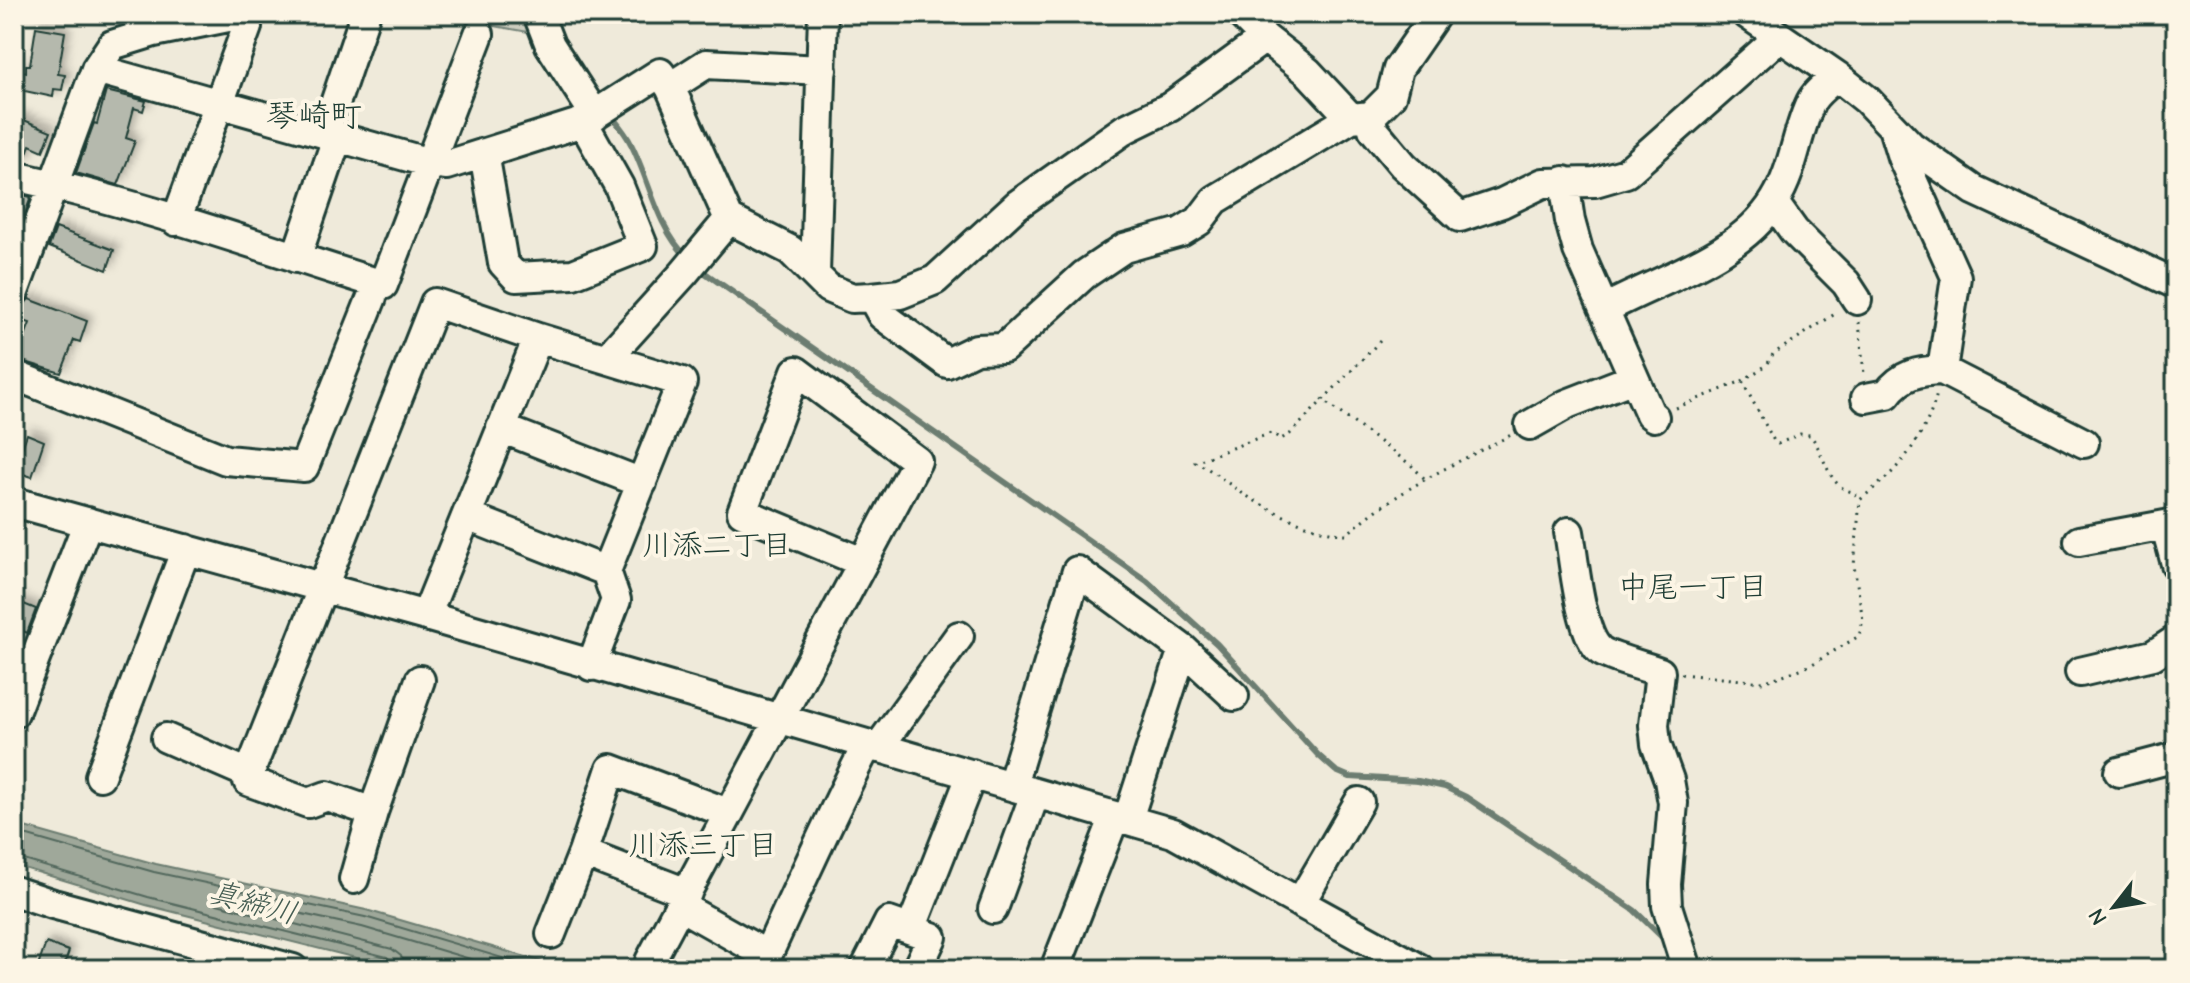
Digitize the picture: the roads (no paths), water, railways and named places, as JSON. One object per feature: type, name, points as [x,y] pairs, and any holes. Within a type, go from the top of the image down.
[{"type":"street","points":[[484,153],[503,263],[516,277],[573,274],[643,246],[589,118],[550,45],[538,14]]},
{"type":"street","points":[[815,274],[823,14]]},
{"type":"street","points":[[1241,14],[1265,38],[1361,117],[1403,165],[1460,217],[1502,203],[1543,183],[1595,182],[1626,173]]},
{"type":"street","points":[[872,297],[882,315],[947,363],[976,349],[1004,348],[1084,275],[1124,248],[1181,232],[1199,221],[1215,200],[1361,117],[1391,96],[1398,69],[1436,14]]},
{"type":"street","points":[[1747,14],[1837,76],[1867,100],[1911,146],[1974,190],[2176,284]]},
{"type":"street","points":[[296,258],[365,15]]},
{"type":"street","points":[[14,292],[96,69],[112,45],[154,32],[245,21],[176,221]]},
{"type":"street","points":[[14,176],[176,221],[383,285],[479,34]]},
{"type":"street","points":[[96,69],[430,163],[447,165],[589,118],[660,73],[670,87],[729,219],[790,250],[828,288],[852,298],[900,294],[935,280],[1017,205],[1125,129],[1170,107],[1265,38]]},
{"type":"street","points":[[1570,221],[1778,38]]},
{"type":"street","points":[[670,87],[706,64],[822,70]]},
{"type":"street","points":[[1605,309],[1686,271],[1751,228],[1774,203],[1787,177],[1812,99],[1837,76]]},
{"type":"street","points":[[1893,127],[1902,157],[1956,277],[1942,370]]},
{"type":"street","points":[[1564,181],[1578,250],[1654,417]]},
{"type":"street","points":[[1774,203],[1794,231],[1846,283],[1857,300]]},
{"type":"street","points":[[607,358],[729,219]]},
{"type":"street","points":[[14,375],[226,460],[304,467],[372,297]]},
{"type":"street","points":[[373,812],[327,796],[308,803],[248,781],[435,303],[682,382],[606,571],[616,600],[591,666]]},
{"type":"street","points":[[426,616],[538,338]]},
{"type":"street","points":[[1866,398],[1887,394],[1895,383],[1916,371],[1942,370],[2084,443]]},
{"type":"street","points":[[650,961],[917,461],[796,371],[742,512],[862,562]]},
{"type":"street","points":[[1530,425],[1567,404],[1634,378]]},
{"type":"street","points":[[501,428],[642,483]]},
{"type":"street","points":[[14,502],[426,616],[1173,833],[1411,967]]},
{"type":"street","points":[[467,516],[606,571]]},
{"type":"street","points":[[14,713],[88,522]]},
{"type":"street","points":[[2079,541],[2171,525],[2176,564]]},
{"type":"street","points":[[1569,532],[1582,611],[1592,640],[1603,652],[1660,672],[1654,725],[1656,744],[1669,780],[1673,803],[1667,906],[1687,969]]},
{"type":"street","points":[[100,776],[186,549]]},
{"type":"street","points":[[993,909],[1077,571],[1183,649],[1234,696]]},
{"type":"street","points":[[583,853],[684,900],[764,962],[820,835],[872,747],[959,636]]},
{"type":"street","points":[[2080,672],[2153,655],[2176,640]]},
{"type":"street","points":[[1055,969],[1122,817],[1183,649]]},
{"type":"street","points":[[354,879],[373,812],[420,680]]},
{"type":"street","points":[[166,738],[249,774]]},
{"type":"street","points":[[2119,772],[2176,757]]},
{"type":"street","points":[[551,934],[611,769],[728,813]]},
{"type":"street","points":[[911,929],[972,774]]},
{"type":"street","points":[[1300,903],[1359,802]]},
{"type":"street","points":[[14,891],[293,969]]},
{"type":"street","points":[[865,969],[889,922],[932,937],[917,969]]},
{"type":"water","name":"真締川","points":[[14,824],[156,864],[366,910],[567,969],[400,969],[146,905],[14,865]]},
{"type":"waterway","points":[[609,113],[638,158],[668,232],[687,257]]},
{"type":"waterway","points":[[698,268],[1147,581],[1217,644],[1336,771],[1350,777],[1418,781],[1445,787],[1466,797],[1634,910],[1665,940]]},
{"type":"district","name":"琴崎町","points":[[314,115]]},
{"type":"district","name":"川添二丁目","points":[[717,545]]},
{"type":"district","name":"中尾一丁目","points":[[1693,587]]},
{"type":"district","name":"川添三丁目","points":[[703,845]]}]
